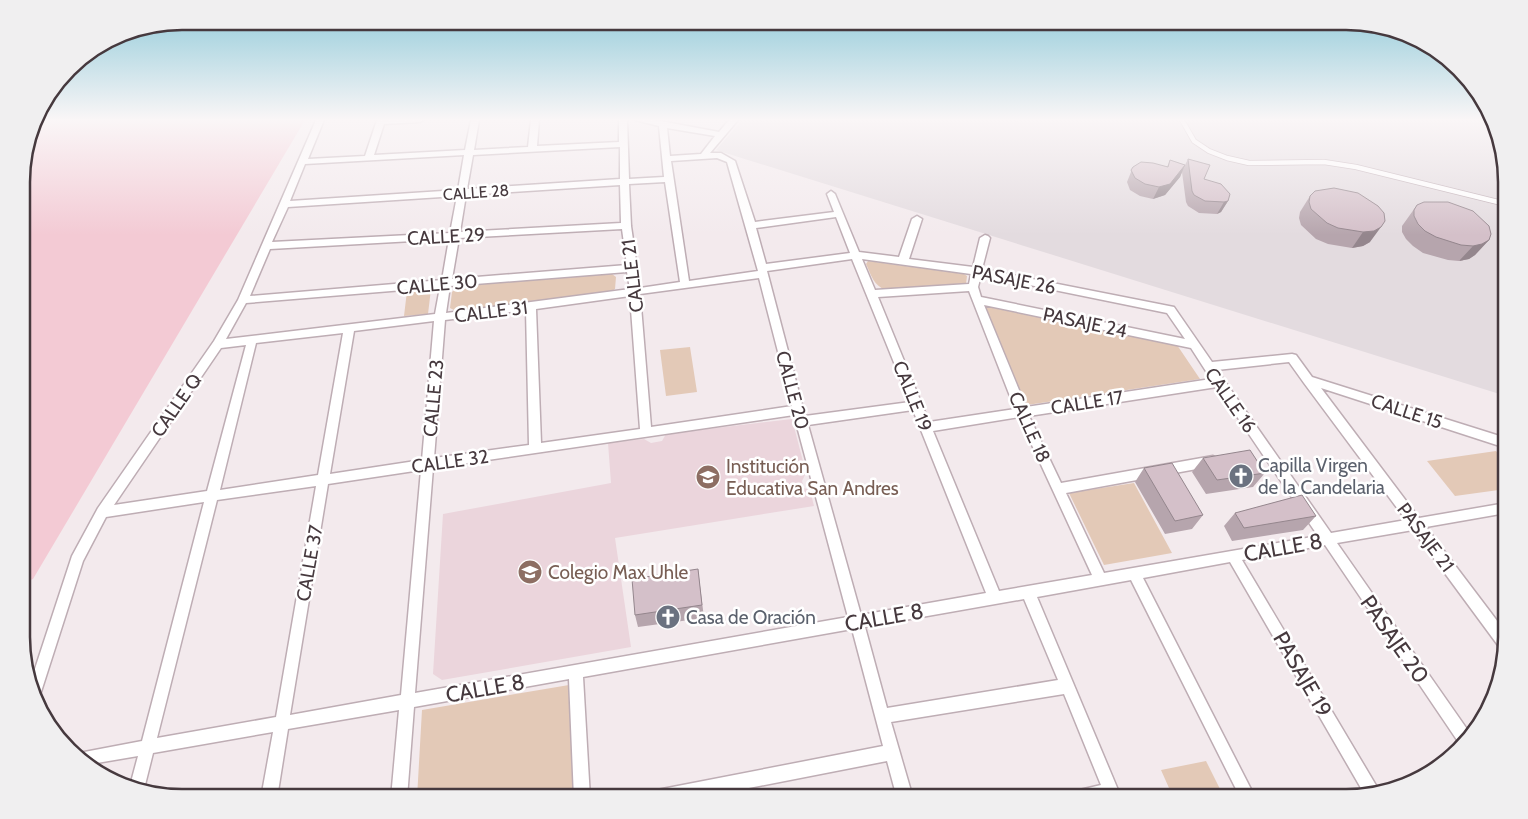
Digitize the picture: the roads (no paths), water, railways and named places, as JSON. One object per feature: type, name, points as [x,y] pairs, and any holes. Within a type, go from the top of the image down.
[{"type":"street","name":"CALLE Q","points":[[37,683],[77,560],[102,512],[218,344],[243,300],[304,158]]},
{"type":"street","points":[[302,162],[381,158]]},
{"type":"street","name":"CALLE 23","points":[[400,789],[440,317],[468,158]]},
{"type":"street","name":"CALLE 21","points":[[623,158],[626,226],[635,291],[646,432]]},
{"type":"street","points":[[673,158],[666,159],[685,284]]},
{"type":"street","name":"CALLE 20","points":[[729,158],[732,161],[751,226],[799,415],[903,789]]},
{"type":"street","name":"CALLE 28","points":[[283,204],[669,179]]},
{"type":"street","name":"CALLE 19","points":[[831,194],[995,598]]},
{"type":"street","points":[[751,226],[839,214]]},
{"type":"street","points":[[903,261],[917,219]]},
{"type":"street","name":"CALLE 29","points":[[266,246],[626,226]]},
{"type":"street","points":[[872,294],[973,287],[985,238]]},
{"type":"street","name":"PASAJE 26","points":[[762,271],[856,255],[978,271],[1170,310]]},
{"type":"street","name":"CALLE 30","points":[[243,300],[631,268]]},
{"type":"street","name":"CALLE 31","points":[[218,344],[532,306],[762,271]]},
{"type":"street","name":"CALLE 18","points":[[973,287],[1022,412],[1100,579]]},
{"type":"street","name":"PASAJE 24","points":[[977,300],[1193,345]]},
{"type":"street","points":[[532,306],[535,448]]},
{"type":"street","name":"CALLE 16","points":[[1170,310],[1262,453],[1327,539]]},
{"type":"street","name":"CALLE 37","points":[[271,789],[349,328]]},
{"type":"street","points":[[138,782],[252,340]]},
{"type":"street","name":"PASAJE 21","points":[[1208,368],[1292,358],[1498,630]]},
{"type":"street","name":"CALLE 15","points":[[1308,380],[1498,440]]},
{"type":"street","name":"CALLE 17","points":[[926,427],[1218,382]]},
{"type":"street","name":"CALLE 32","points":[[102,512],[646,432],[799,415],[917,405]]},
{"type":"street","points":[[1058,489],[1228,458]]},
{"type":"street","name":"CALLE 8","points":[[90,757],[1498,509]]},
{"type":"street","name":"PASAJE 20","points":[[1327,539],[1462,735]]},
{"type":"street","name":"PASAJE 19","points":[[1233,556],[1369,787]]},
{"type":"street","points":[[1134,573],[1243,789]]},
{"type":"street","points":[[1028,592],[1110,789]]},
{"type":"street","points":[[576,672],[582,789]]},
{"type":"street","points":[[883,716],[1067,686]]},
{"type":"street","points":[[713,789],[893,752]]},
{"type":"lane","points":[[1227,158],[1249,163],[1324,162],[1356,167],[1498,202]]},
{"type":"place","name":"Capilla Virgen de la Candelaria","points":[[1241,476]]},
{"type":"place","name":"Institución Educativa San Andres","points":[[708,477]]},
{"type":"place","name":"Colegio Max Uhle","points":[[530,572]]},
{"type":"place","name":"Casa de Oración","points":[[668,617]]}]
